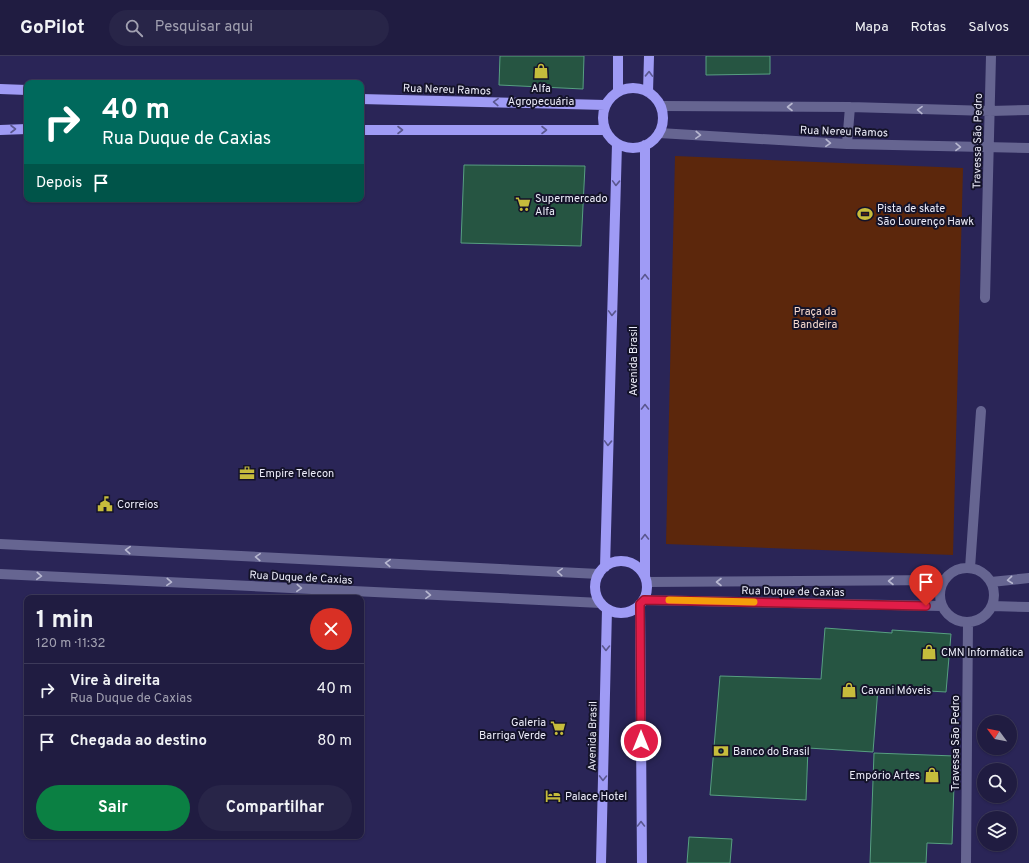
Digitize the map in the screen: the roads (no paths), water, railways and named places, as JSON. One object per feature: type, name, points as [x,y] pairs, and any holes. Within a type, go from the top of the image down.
[{"type":"main road","points":[[618,56],[618,92]]},
{"type":"main road","points":[[648,92],[650,56]]},
{"type":"main road","points":[[628,88],[638,88],[648,92],[656,98],[663,115],[659,133],[654,140],[645,146],[636,148],[617,144],[605,130],[603,122],[605,105],[610,98],[618,92],[628,88]]},
{"type":"main road","points":[[0,89],[24,90]]},
{"type":"main road","name":"Rua Nereu Ramos","points":[[364,99],[605,105]]},
{"type":"main road","points":[[0,130],[24,129]]},
{"type":"main road","points":[[364,130],[605,130]]},
{"type":"main road","name":"Avenida Brasil","points":[[602,570],[617,144]]},
{"type":"main road","name":"Avenida Brasil","points":[[645,146],[646,579]]},
{"type":"main road","points":[[642,602],[635,609],[621,613],[604,606],[595,589],[602,570],[612,563],[627,562],[641,570],[646,579],[647,588],[642,602],[642,863]]},
{"type":"main road","name":"Avenida Brasil","points":[[601,863],[604,606]]},
{"type":"street","name":"Travessa São Pedro","points":[[985,298],[990,147],[991,56]]},
{"type":"street","name":"Rua Nereu Ramos","points":[[660,106],[990,111],[1029,110]]},
{"type":"street","points":[[847,144],[850,108]]},
{"type":"street","name":"Rua Nereu Ramos","points":[[659,133],[847,144],[1029,148]]},
{"type":"street","points":[[970,568],[981,411]]},
{"type":"street","name":"Rua Duque de Caxias","points":[[0,544],[602,570]]},
{"type":"street","points":[[970,568],[986,575],[994,590],[992,606],[982,618],[968,622],[952,618],[942,606],[940,588],[944,580],[954,571],[970,568]]},
{"type":"street","name":"Rua Duque de Caxias","points":[[0,574],[604,606]]},
{"type":"street","points":[[991,582],[1029,578]]},
{"type":"street","name":"Rua Duque de Caxias","points":[[646,579],[944,580]]},
{"type":"street","name":"Rua Duque de Caxias","points":[[642,602],[942,606]]},
{"type":"street","points":[[992,606],[1029,607]]},
{"type":"street","name":"Travessa São Pedro","points":[[966,863],[968,622]]},
{"type":"place","name":"Alfa Agropecuária","points":[[541,71]]},
{"type":"place","name":"Supermercado Alfa","points":[[523,204]]},
{"type":"place","name":"Pista de skate São Lourenço Hawk","points":[[865,214]]},
{"type":"place","name":"Empire Telecon","points":[[247,473]]},
{"type":"place","name":"Correios","points":[[105,504]]},
{"type":"place","name":"CMN Informática","points":[[929,652]]},
{"type":"place","name":"Cavani Móveis","points":[[849,690]]},
{"type":"place","name":"Galeria Barriga Verde","points":[[558,728]]},
{"type":"place","name":"Banco do Brasil","points":[[721,751]]},
{"type":"place","name":"Empório Artes","points":[[932,775]]},
{"type":"place","name":"Palace Hotel","points":[[553,796]]},
{"type":"park label","name":"Praça da Bandeira","points":[[815,317]]}]
